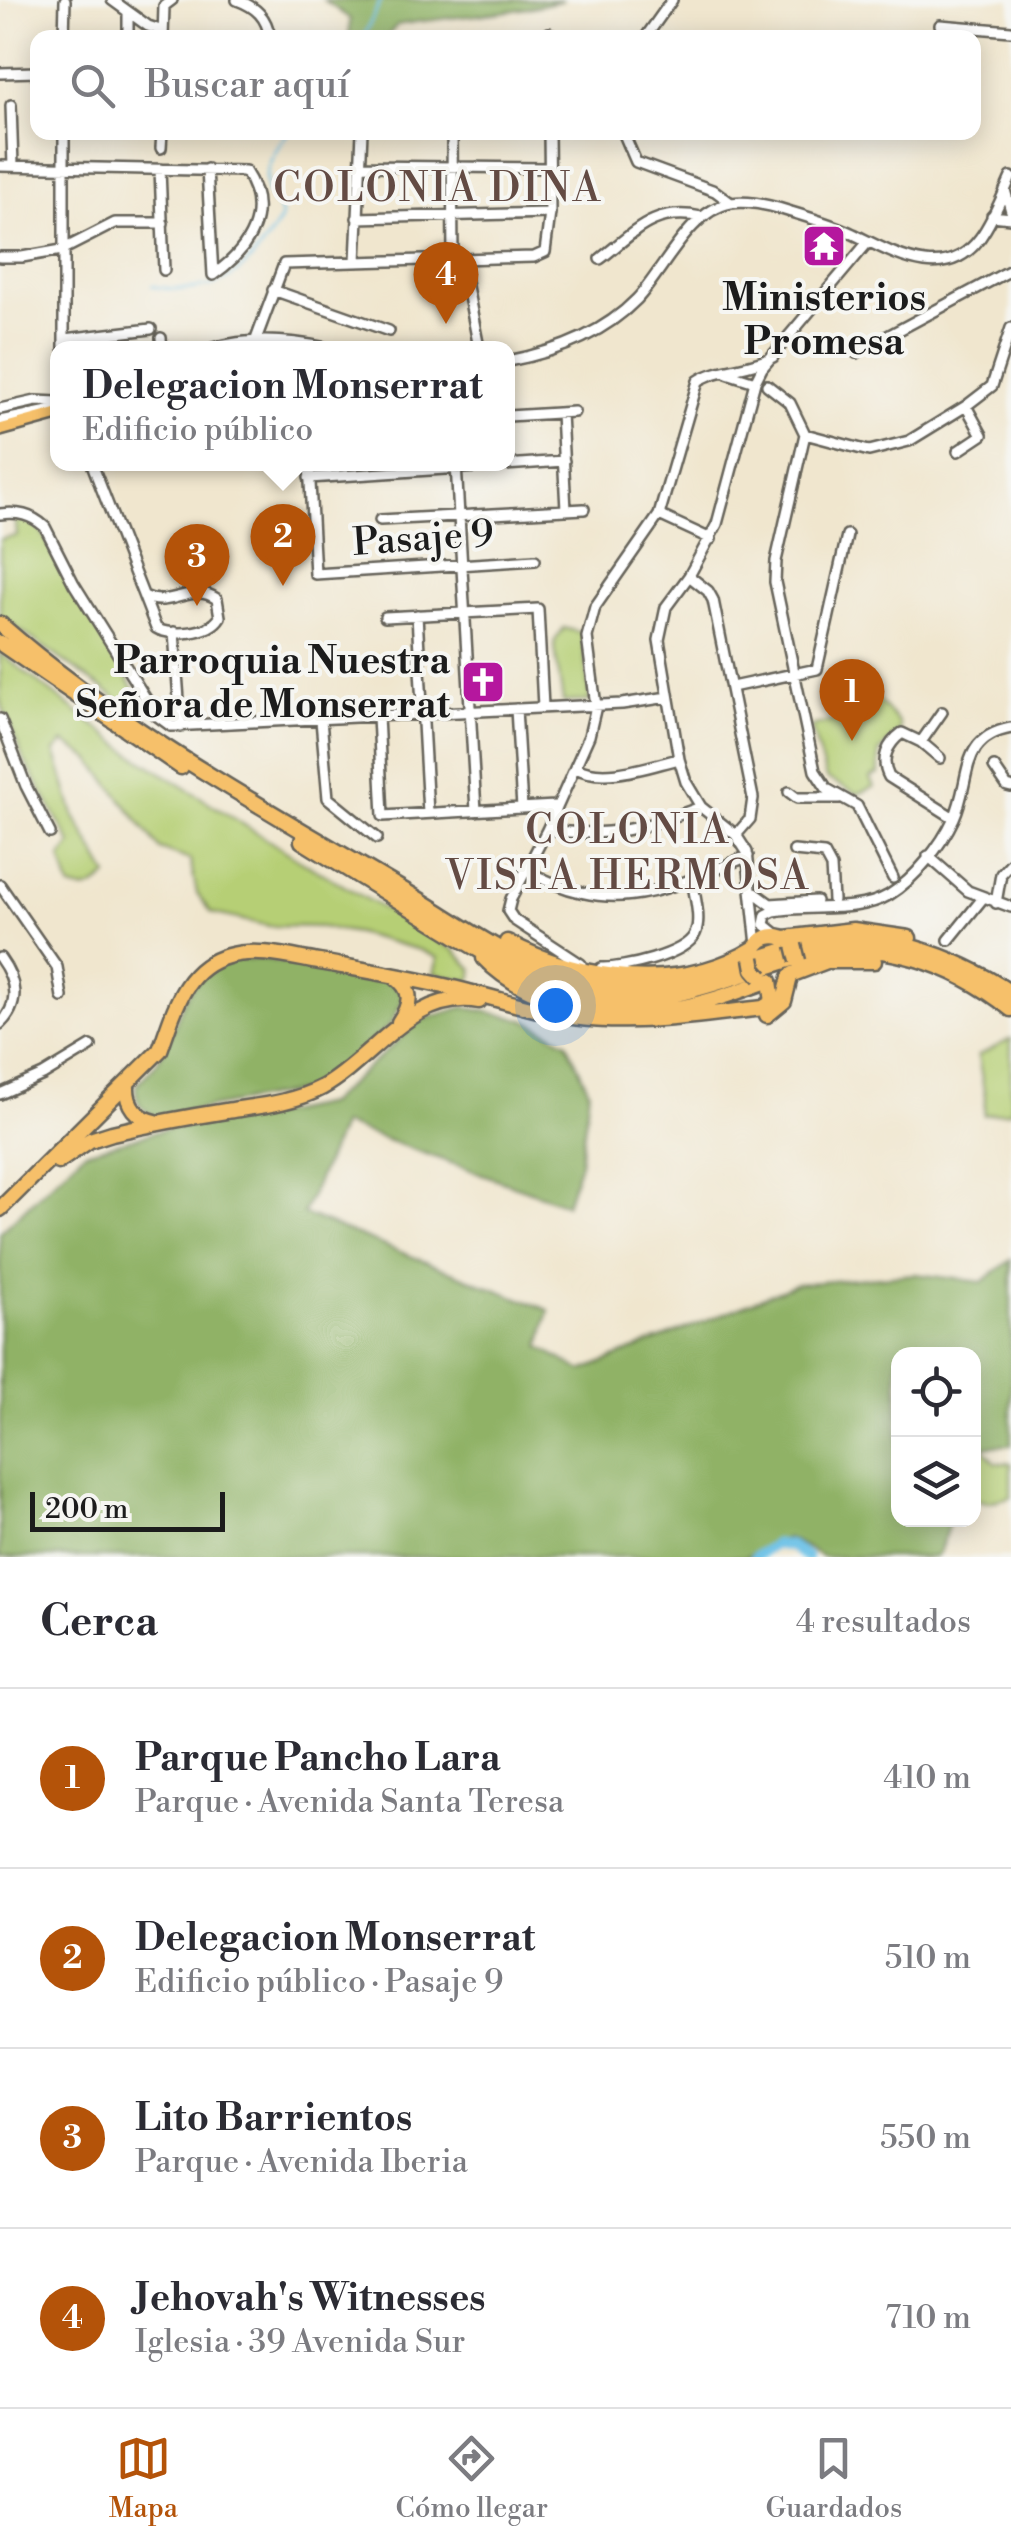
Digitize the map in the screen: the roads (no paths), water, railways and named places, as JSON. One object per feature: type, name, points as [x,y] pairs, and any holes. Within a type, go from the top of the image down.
[{"type":"highway","points":[[0,624],[46,663],[188,761],[531,965],[599,986],[645,989],[682,984],[801,946],[838,939],[919,949],[974,971],[1011,992]]},
{"type":"highway","points":[[0,640],[160,754],[474,947],[515,970],[570,993],[630,1000],[662,998],[699,991],[814,953],[875,952],[900,955],[960,974],[1011,1010]]},
{"type":"highway","points":[[428,905],[544,960],[595,974],[680,974],[754,950],[765,938],[852,930],[908,938],[976,963],[1011,992]]},
{"type":"highway","points":[[392,1030],[432,1006],[462,999],[567,1023],[637,1028],[764,1016],[784,1001],[794,971],[786,939]]},
{"type":"highway","points":[[474,947],[503,976],[517,984],[574,1004],[602,1009],[682,1007],[835,960],[899,964],[950,976],[1011,1010]]},
{"type":"highway","points":[[0,1208],[160,1050],[182,990],[226,956],[260,953],[389,974],[557,1014],[614,1020],[664,1019],[763,1008],[773,1002],[766,980],[754,969],[754,950]]},
{"type":"highway","points":[[0,1218],[53,1166],[77,1148],[106,1134],[306,1095],[340,1076],[406,1013],[410,998],[405,985],[389,974]]},
{"type":"highway","points":[[127,1085],[133,1110],[156,1122]]},
{"type":"main road","points":[[0,430],[50,411]]},
{"type":"street","points":[[64,0],[64,30]]},
{"type":"street","points":[[112,0],[156,30]]},
{"type":"street","points":[[237,0],[264,18],[268,30]]},
{"type":"street","points":[[651,30],[672,0]]},
{"type":"street","points":[[164,30],[168,3]]},
{"type":"street","points":[[128,14],[128,30]]},
{"type":"street","points":[[940,25],[1011,30]]},
{"type":"street","points":[[0,73],[30,72]]},
{"type":"street","points":[[11,106],[13,166]]},
{"type":"street","points":[[64,140],[64,341]]},
{"type":"street","points":[[162,140],[162,148]]},
{"type":"street","points":[[356,260],[362,140]]},
{"type":"street","points":[[452,140],[453,260],[465,276],[478,341]]},
{"type":"street","points":[[255,341],[284,264],[453,260],[534,256],[545,252],[550,213],[549,140]]},
{"type":"street","points":[[627,140],[636,162],[715,190],[731,203]]},
{"type":"street","points":[[0,166],[206,168],[245,172],[253,183],[258,204],[253,229],[238,257],[213,275],[206,168]]},
{"type":"street","points":[[361,166],[548,168]]},
{"type":"street","points":[[160,169],[164,270]]},
{"type":"street","points":[[515,359],[560,348],[612,322],[636,300],[701,217],[731,203],[778,208],[848,232],[909,260],[939,263],[969,249],[992,216],[1011,176]]},
{"type":"street","points":[[992,216],[1011,214],[1005,190]]},
{"type":"street","points":[[357,218],[550,213]]},
{"type":"street","points":[[600,259],[649,220],[682,213],[701,217]]},
{"type":"street","points":[[0,257],[22,258],[62,250],[115,223],[163,223]]},
{"type":"street","points":[[754,950],[754,891],[748,856],[736,834],[701,806],[686,782],[660,655],[659,631],[666,607],[711,539],[755,382],[868,242]]},
{"type":"street","points":[[856,353],[1011,270]]},
{"type":"street","points":[[273,290],[389,330]]},
{"type":"street","points":[[805,434],[864,450],[880,450],[909,441],[992,386],[1011,328]]},
{"type":"street","points":[[82,341],[152,329]]},
{"type":"street","points":[[692,879],[697,933],[641,964],[605,968],[571,960],[514,920],[508,907],[576,768],[596,706],[587,637],[590,622],[605,589],[659,515],[694,390],[704,377],[747,368],[773,357]]},
{"type":"street","points":[[773,357],[764,378],[766,386],[790,403],[805,434],[775,568],[776,594],[819,781],[816,792],[806,798]]},
{"type":"street","points":[[724,372],[755,382]]},
{"type":"street","points":[[749,406],[758,388],[766,386]]},
{"type":"street","points":[[0,408],[36,401],[50,406]]},
{"type":"street","points":[[958,451],[982,435],[966,406]]},
{"type":"street","points":[[32,408],[50,408]]},
{"type":"street","points":[[0,421],[50,410]]},
{"type":"street","points":[[515,416],[574,412]]},
{"type":"street","points":[[562,413],[566,510]]},
{"type":"street","points":[[515,463],[564,461]]},
{"type":"street","points":[[95,471],[156,628],[174,632],[215,626],[220,614],[217,599],[200,592],[165,602],[144,596]]},
{"type":"street","points":[[308,471],[309,478],[395,471]]},
{"type":"street","points":[[457,471],[476,811]]},
{"type":"street","name":"Pasaje 9","points":[[309,478],[315,574],[535,560]]},
{"type":"street","points":[[380,520],[584,509]]},
{"type":"street","points":[[0,514],[31,516],[45,527],[74,584],[156,714],[168,725],[596,706],[668,697]]},
{"type":"street","points":[[659,515],[711,539]]},
{"type":"street","points":[[732,687],[813,671],[821,663],[847,536]]},
{"type":"street","points":[[689,576],[711,596],[732,687],[753,803],[748,822],[736,834]]},
{"type":"street","points":[[385,617],[538,609],[543,708]]},
{"type":"street","points":[[417,615],[428,813]]},
{"type":"street","points":[[174,632],[181,726]]},
{"type":"street","points":[[516,709],[522,808]]},
{"type":"street","points":[[920,742],[942,712]]},
{"type":"street","points":[[378,716],[383,816],[556,806]]},
{"type":"street","points":[[0,719],[26,786],[50,833]]},
{"type":"street","points":[[321,720],[328,798],[377,838]]},
{"type":"street","points":[[786,939],[764,924],[766,916],[774,911],[865,903],[886,896],[908,880],[954,818],[978,742],[996,731],[1011,728]]},
{"type":"street","points":[[940,758],[907,733],[898,735],[886,751],[885,769],[889,777],[954,818]]},
{"type":"street","points":[[576,768],[594,774],[679,759]]},
{"type":"street","points":[[994,767],[1010,789]]},
{"type":"street","points":[[819,781],[856,806],[892,881],[886,896]]},
{"type":"street","points":[[789,792],[794,797],[844,798]]},
{"type":"street","points":[[547,830],[588,835],[625,832],[701,806]]},
{"type":"street","points":[[794,850],[824,854],[831,868],[833,900]]},
{"type":"street","points":[[525,870],[568,891],[602,898],[635,897],[748,856]]},
{"type":"street","points":[[928,856],[968,891],[1011,907]]},
{"type":"street","points":[[996,902],[1001,874],[1011,863]]},
{"type":"street","points":[[754,891],[770,904],[833,900],[874,896],[892,881],[908,880]]},
{"type":"street","points":[[0,885],[57,967],[62,997]]},
{"type":"street","points":[[949,940],[983,898]]},
{"type":"street","points":[[0,958],[12,978],[14,992],[12,1009],[0,1024]]},
{"type":"street","points":[[0,1094],[43,1076],[91,1046]]},
{"type":"waterway","points":[[367,30],[381,0]]},
{"type":"waterway","points":[[152,286],[195,289],[213,285],[229,278],[257,254],[281,218],[266,179],[282,140]]},
{"type":"waterway","points":[[755,1557],[775,1544],[790,1546],[807,1557]]},
{"type":"tunnel","points":[[0,417],[33,408]]},
{"type":"place","name":"Ministerios Promesa","points":[[824,246]]},
{"type":"place","name":"Jehovah's Witnesses","points":[[446,324]]},
{"type":"place","name":"Delegacion Monserrat","points":[[283,586]]},
{"type":"place","name":"Lito Barrientos","points":[[197,606]]},
{"type":"place","name":"Parroquia Nuestra Señora de Monserrat","points":[[483,682]]},
{"type":"place","name":"Parque Pancho Lara","points":[[852,741]]},
{"type":"district","name":"COLONIA DINA","points":[[438,187]]},
{"type":"district","name":"COLONIA VISTA HERMOSA","points":[[628,852]]}]
